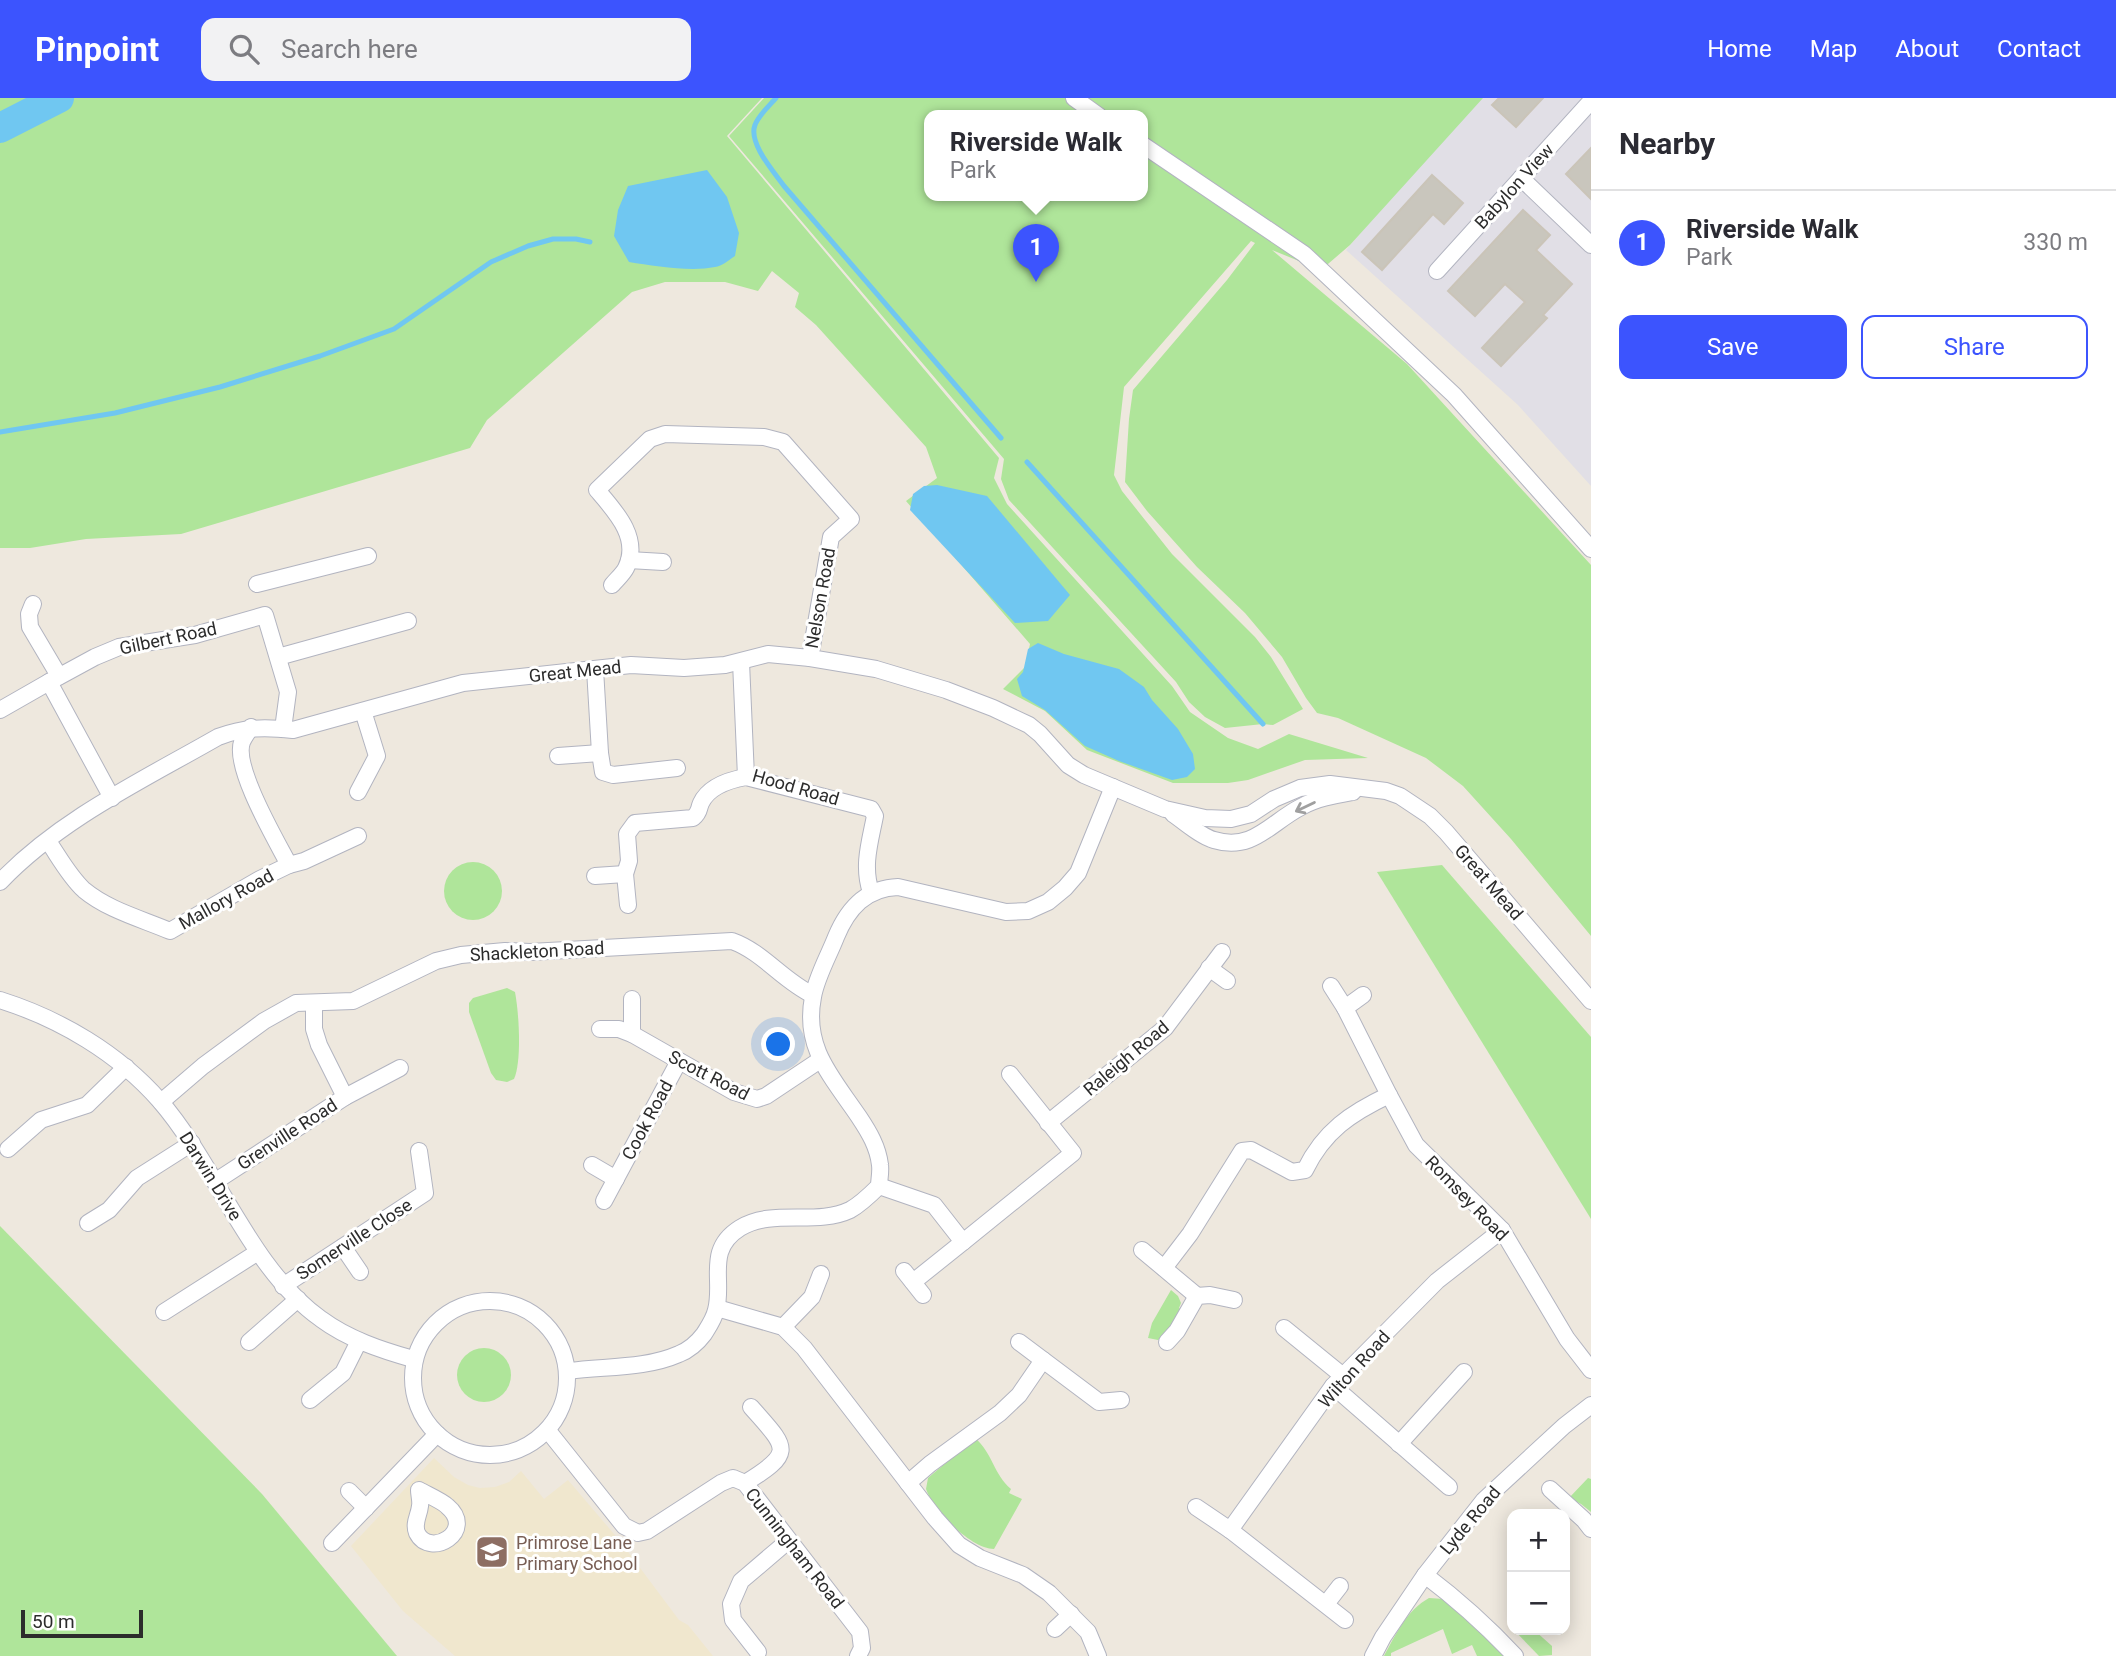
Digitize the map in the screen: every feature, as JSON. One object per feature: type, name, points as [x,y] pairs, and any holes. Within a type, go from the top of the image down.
[{"type":"street","name":"Babylon View","points":[[1437,271],[1591,101]]},
{"type":"street","points":[[1148,148],[1304,254],[1454,395],[1591,549]]},
{"type":"street","points":[[1521,178],[1591,245]]},
{"type":"street","name":"Nelson Road","points":[[629,560],[626,528],[620,516],[597,490],[650,439],[664,434],[764,437],[783,442],[851,519],[831,537],[810,657]]},
{"type":"street","name":"Gilbert Road","points":[[0,710],[118,647],[195,635],[260,595],[368,556]]},
{"type":"street","points":[[612,585],[625,570],[629,560],[663,562]]},
{"type":"street","points":[[260,595],[288,692],[283,729]]},
{"type":"street","points":[[33,604],[29,614],[30,628],[112,798]]},
{"type":"street","points":[[278,657],[408,621]]},
{"type":"street","name":"Great Mead","points":[[0,882],[75,821],[218,737],[236,730],[251,727],[293,730],[450,686],[631,665],[684,668],[725,665],[768,654],[810,657],[888,673],[946,690],[993,708],[1029,725],[1068,765],[1084,775],[1165,808],[1205,818],[1231,819],[1251,814],[1300,788],[1330,784],[1400,796],[1430,816],[1591,1001]]},
{"type":"street","name":"Hood Road","points":[[741,662],[746,778],[871,809],[875,816],[866,865],[866,880],[871,892]]},
{"type":"street","points":[[595,669],[603,772],[608,774],[677,768]]},
{"type":"street","points":[[358,792],[377,756],[363,711]]},
{"type":"street","name":"Mallory Road","points":[[48,841],[69,873],[84,889],[102,902],[170,931],[289,864],[247,780],[242,743],[251,727]]},
{"type":"street","points":[[558,756],[600,753]]},
{"type":"street","points":[[628,905],[625,874],[629,860],[628,834],[635,823],[693,817],[699,813],[701,802],[712,790],[727,780],[746,778]]},
{"type":"street","points":[[569,1371],[636,1365],[682,1353],[699,1340],[712,1323],[717,1308],[717,1263],[721,1249],[731,1235],[757,1220],[837,1214],[859,1204],[879,1186],[881,1167],[876,1147],[869,1132],[820,1059],[813,1042],[813,995],[838,932],[853,907],[871,892],[882,887],[898,887],[1006,912],[1028,911],[1048,902],[1079,873],[1113,787]]},
{"type":"street","name":"Great Mead","points":[[1165,808],[1212,840],[1235,843],[1259,836],[1300,807],[1328,797],[1370,789]]},
{"type":"street","points":[[289,864],[304,861],[358,836]]},
{"type":"street","points":[[595,876],[625,874]]},
{"type":"street","name":"Shackleton Road","points":[[161,1102],[203,1066],[264,1021],[296,1003],[353,1000],[436,961],[461,955],[732,941],[753,951],[796,987],[813,995]]},
{"type":"street","name":"Raleigh Road","points":[[1048,1123],[1165,1028],[1222,952]]},
{"type":"street","points":[[1209,968],[1227,981]]},
{"type":"street","name":"Romsey Road","points":[[1331,986],[1416,1145],[1502,1230],[1567,1339],[1591,1370]]},
{"type":"street","points":[[1345,1008],[1363,995]]},
{"type":"street","points":[[632,999],[632,1034]]},
{"type":"street","name":"Darwin Drive","points":[[0,1000],[33,1010],[78,1033],[126,1067],[161,1102],[192,1143],[258,1252],[284,1286],[320,1319],[359,1341],[413,1359]]},
{"type":"street","name":"Grenville Road","points":[[216,1181],[345,1097],[318,1045],[314,1029],[314,1003]]},
{"type":"street","name":"Scott Road","points":[[600,1029],[619,1029],[632,1034],[734,1092],[757,1099],[766,1096],[820,1059]]},
{"type":"street","name":"Cook Road","points":[[604,1201],[679,1061]]},
{"type":"street","points":[[9,1149],[41,1120],[87,1105],[126,1067]]},
{"type":"street","points":[[345,1097],[400,1068]]},
{"type":"street","points":[[913,1283],[1073,1153],[1010,1074]]},
{"type":"street","points":[[1164,1268],[1190,1234],[1242,1152],[1251,1150],[1292,1172],[1305,1170],[1314,1152],[1330,1132],[1364,1107],[1389,1095]]},
{"type":"street","points":[[88,1223],[109,1210],[137,1178],[192,1143]]},
{"type":"street","name":"Somerville Close","points":[[284,1286],[425,1193],[419,1152]]},
{"type":"street","name":"Cook Road","points":[[592,1165],[616,1180]]},
{"type":"street","points":[[879,1186],[934,1205],[962,1242]]},
{"type":"street","name":"Wilton Road","points":[[1230,1530],[1338,1381],[1437,1281],[1502,1230]]},
{"type":"street","points":[[343,1247],[360,1272]]},
{"type":"street","points":[[1142,1250],[1196,1296],[1210,1295],[1234,1300]]},
{"type":"street","points":[[164,1312],[258,1252]]},
{"type":"street","points":[[783,1327],[812,1297],[821,1274]]},
{"type":"street","points":[[1167,1342],[1177,1331],[1196,1296]]},
{"type":"street","points":[[248,1342],[298,1299]]},
{"type":"street","points":[[475,1300],[522,1308],[552,1333],[569,1371],[569,1390],[565,1405],[549,1432],[514,1452],[495,1455],[477,1454],[461,1449],[437,1434],[416,1402],[411,1379],[413,1359],[423,1338],[438,1319],[475,1300]]},
{"type":"street","points":[[717,1308],[783,1327],[804,1348],[908,1483],[960,1545],[980,1558],[1023,1575],[1049,1593],[1088,1632],[1098,1656]]},
{"type":"street","points":[[1284,1328],[1399,1444],[1449,1487]]},
{"type":"street","points":[[310,1400],[343,1373],[359,1341]]},
{"type":"street","points":[[1020,1342],[1099,1402],[1121,1400]]},
{"type":"street","points":[[908,1483],[1000,1413],[1019,1395],[1043,1360]]},
{"type":"street","points":[[1399,1444],[1464,1372]]},
{"type":"street","name":"Lyde Road","points":[[1373,1656],[1425,1575],[1484,1500],[1564,1426],[1591,1405]]},
{"type":"street","points":[[745,1483],[777,1461],[780,1451],[780,1442],[751,1407]]},
{"type":"street","name":"Cunningham Road","points":[[549,1432],[624,1526],[638,1534],[647,1531],[721,1483],[733,1478],[745,1483],[860,1632],[862,1648],[858,1656]]},
{"type":"street","points":[[332,1543],[437,1434]]},
{"type":"street","points":[[1431,1473],[1441,1459]]},
{"type":"street","points":[[401,1471],[419,1490]]},
{"type":"street","points":[[1550,1489],[1591,1529]]},
{"type":"street","points":[[349,1491],[366,1508]]},
{"type":"street","points":[[1196,1507],[1345,1619]]},
{"type":"street","points":[[758,1652],[733,1620],[731,1604],[741,1581],[788,1541]]},
{"type":"street","points":[[1425,1575],[1493,1632],[1515,1656]]},
{"type":"street","points":[[1326,1604],[1340,1586]]},
{"type":"street","points":[[1055,1629],[1071,1614]]},
{"type":"shaded area","points":[[1476,98],[1591,98],[1591,486],[1518,405],[1346,250]]},
{"type":"shaded area","name":"Primrose Lane Primary School","points":[[434,1458],[454,1477],[480,1488],[509,1482],[521,1471],[544,1499],[568,1480],[620,1541],[679,1620],[688,1625],[713,1656],[455,1656],[403,1611],[351,1546]]},
{"type":"green space","points":[[0,98],[762,98],[727,136],[999,458],[994,478],[1007,504],[1172,686],[1190,712],[1228,738],[1258,749],[1289,734],[1368,758],[1305,760],[1248,780],[1228,783],[1173,783],[1087,750],[1045,711],[1003,689],[1025,667],[1030,644],[906,501],[937,478],[926,447],[816,325],[795,307],[799,293],[772,271],[758,291],[725,282],[665,282],[632,292],[487,420],[470,448],[181,534],[86,539],[30,548],[0,548]]},
{"type":"green space","points":[[764,98],[1483,98],[1350,245],[1321,270],[1272,250],[1407,364],[1591,565],[1591,936],[1511,839],[1463,786],[1426,758],[1338,718],[1317,713],[1282,657],[1245,613],[1197,567],[1125,482],[1133,390],[1255,243],[1251,241],[1124,387],[1114,475],[1122,491],[1172,554],[1255,637],[1271,657],[1303,709],[1273,725],[1225,728],[1205,717],[1009,500],[1001,479],[1004,459],[729,136]]},
{"type":"green space","points":[[473,862],[484,864],[497,875],[502,891],[500,902],[489,915],[473,920],[462,918],[449,907],[444,891],[446,880],[457,867]]},
{"type":"green space","points":[[1442,865],[1591,1037],[1591,1219],[1377,872]]},
{"type":"green space","points":[[507,988],[515,992],[519,1037],[517,1071],[514,1079],[507,1082],[496,1080],[491,1073],[469,1012],[469,1003],[473,998]]},
{"type":"green space","points":[[0,1226],[262,1494],[397,1656],[0,1656]]},
{"type":"green space","points":[[1171,1290],[1178,1296],[1181,1303],[1179,1308],[1185,1312],[1178,1324],[1158,1340],[1148,1338],[1152,1323]]},
{"type":"green space","points":[[484,1348],[503,1356],[511,1375],[503,1394],[484,1402],[465,1394],[457,1375],[465,1356]]},
{"type":"green space","points":[[975,1438],[1011,1489],[1009,1493],[1022,1499],[994,1549],[964,1536],[936,1507],[926,1489],[928,1478]]},
{"type":"green space","points":[[1588,1478],[1591,1479],[1591,1512],[1569,1498]]},
{"type":"green space","points":[[1429,1598],[1444,1599],[1506,1656],[1477,1656],[1472,1645],[1452,1654],[1443,1629],[1391,1653],[1391,1656],[1384,1656],[1408,1616]]},
{"type":"green space","points":[[1519,1635],[1540,1635],[1552,1646],[1552,1655],[1539,1656]]},
{"type":"water","points":[[707,170],[727,197],[739,233],[735,256],[720,265],[695,269],[629,262],[614,236],[618,210],[628,186]]},
{"type":"water","points":[[937,485],[987,496],[1070,595],[1048,621],[1015,623],[910,510],[913,494],[924,486]]},
{"type":"water","points":[[1038,643],[1064,654],[1119,669],[1144,687],[1178,729],[1193,754],[1195,769],[1187,777],[1172,780],[1119,761],[1085,746],[1045,710],[1022,696],[1017,679],[1023,672],[1028,649]]},
{"type":"building","points":[[1499,98],[1543,98],[1516,127],[1492,105]]},
{"type":"building","points":[[1591,148],[1591,199],[1566,174]]},
{"type":"building","points":[[1432,175],[1463,203],[1444,224],[1433,214],[1382,270],[1362,252]]},
{"type":"building","points":[[1523,210],[1550,235],[1536,250],[1572,284],[1543,315],[1547,318],[1501,366],[1482,348],[1525,302],[1505,284],[1475,316],[1448,291]]},
{"type":"waterway","points":[[0,128],[59,98]]},
{"type":"waterway","points":[[776,98],[755,125],[758,149],[784,186],[1001,438]]},
{"type":"waterway","points":[[0,432],[115,413],[220,387],[320,356],[394,329],[491,262],[528,246],[553,239],[590,242]]},
{"type":"waterway","points":[[1027,462],[1263,724]]},
{"type":"place","name":"Riverside Walk","points":[[1036,282]]},
{"type":"place","name":"Primrose Lane Primary School","points":[[492,1552]]}]
